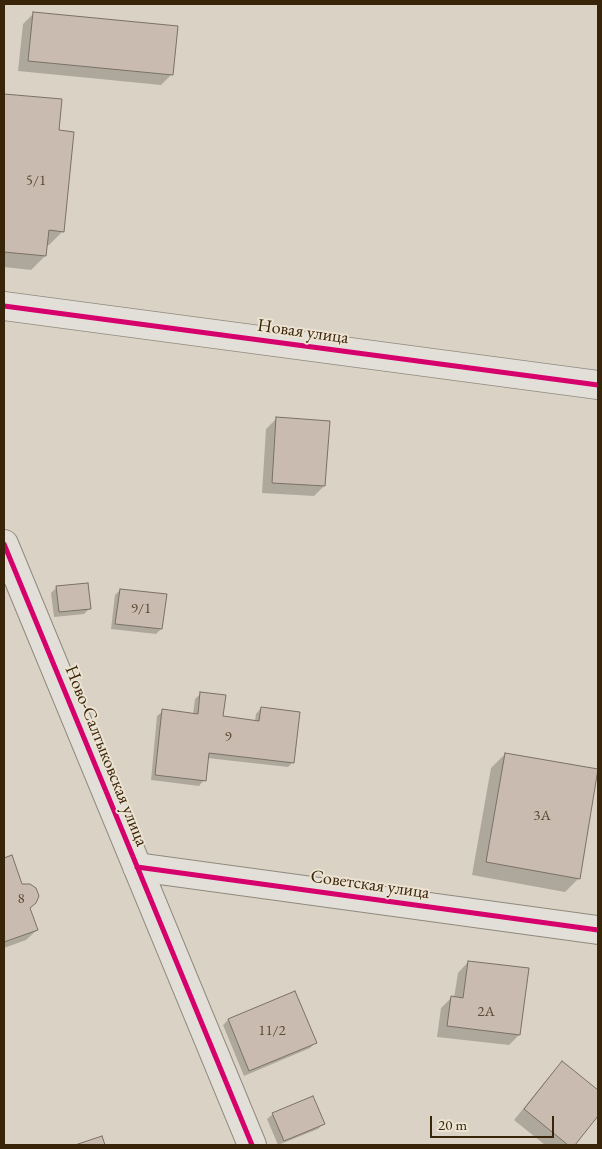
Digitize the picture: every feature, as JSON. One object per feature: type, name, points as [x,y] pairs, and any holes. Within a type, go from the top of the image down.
[{"type":"street","name":"Новая улица","points":[[4,306],[598,385]]},
{"type":"street","name":"Ново-Салтыковская улица","points":[[4,544],[252,1145]]},
{"type":"street","name":"Советская улица","points":[[137,868],[598,930]]},
{"type":"building","points":[[33,12],[178,26],[173,75],[28,61]]},
{"type":"building","points":[[4,94],[62,99],[59,130],[74,132],[64,232],[49,230],[46,256],[4,252]]},
{"type":"building","points":[[276,417],[330,421],[325,486],[272,483]]},
{"type":"building","points":[[88,583],[91,609],[59,612],[56,586]]},
{"type":"building","points":[[120,589],[167,594],[162,629],[115,624]]},
{"type":"building","points":[[200,692],[226,695],[223,716],[259,721],[261,707],[300,712],[294,763],[209,753],[206,781],[155,775],[162,709],[198,714]]},
{"type":"building","points":[[505,753],[598,769],[580,879],[486,862]]},
{"type":"building","points":[[12,855],[22,884],[30,884],[36,888],[39,896],[36,903],[30,908],[38,930],[4,942],[4,858]]},
{"type":"building","points":[[468,961],[529,968],[520,1035],[447,1026],[451,996],[463,998]]},
{"type":"building","points":[[295,991],[317,1043],[249,1071],[228,1019]]},
{"type":"building","points":[[562,1061],[598,1090],[598,1116],[575,1145],[568,1145],[524,1109]]},
{"type":"building","points":[[313,1096],[325,1124],[284,1141],[272,1113]]},
{"type":"building","points":[[102,1136],[105,1145],[75,1145]]},
{"type":"cycle path","points":[[4,306],[598,385]]},
{"type":"cycle path","points":[[4,544],[252,1145]]},
{"type":"cycle path","points":[[137,867],[598,930]]}]
